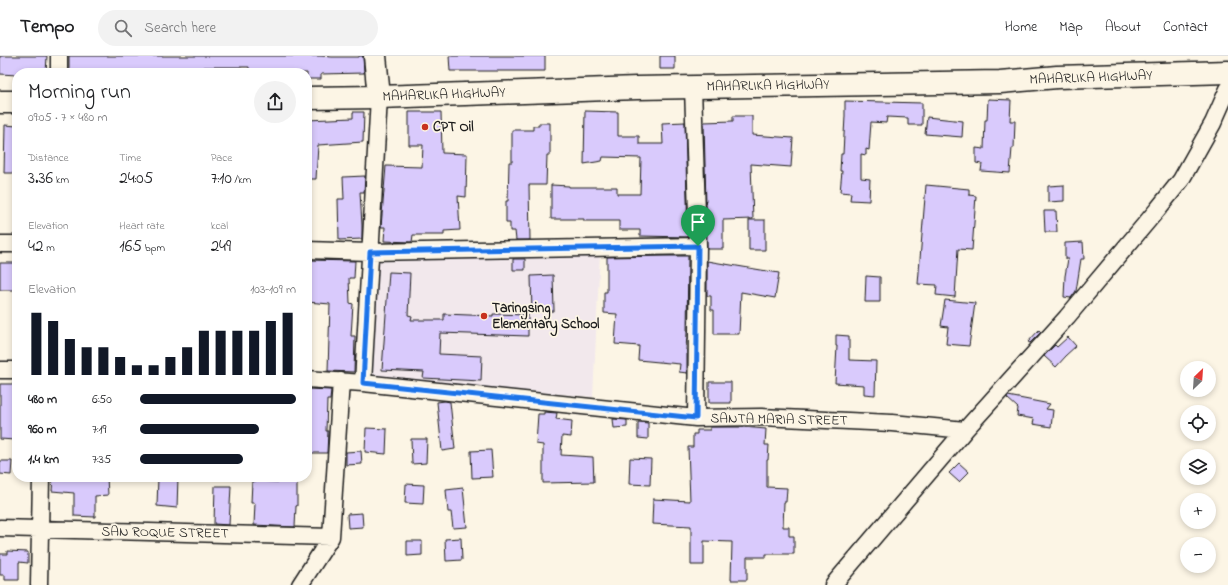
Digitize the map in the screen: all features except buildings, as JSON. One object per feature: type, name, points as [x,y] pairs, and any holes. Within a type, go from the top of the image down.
[{"type":"main road","points":[[376,56],[379,97]]},
{"type":"main road","name":"MAHARLIKA HIGHWAY","points":[[312,98],[692,87],[1000,82],[1057,77],[1104,77],[1228,72]]},
{"type":"main road","points":[[0,102],[12,102]]},
{"type":"street","points":[[59,56],[59,68]]},
{"type":"street","points":[[692,87],[698,246],[696,418]]},
{"type":"street","points":[[833,585],[965,430],[1072,311],[1181,180],[1213,123],[1228,89]]},
{"type":"street","points":[[363,383],[379,97]]},
{"type":"street","points":[[0,244],[12,244]]},
{"type":"street","points":[[312,250],[370,252],[698,246]]},
{"type":"street","points":[[0,370],[12,370]]},
{"type":"street","name":"SANTA MARIA STREET","points":[[312,379],[363,383],[696,418],[761,417],[892,423],[965,430]]},
{"type":"street","points":[[300,585],[331,537],[341,382]]},
{"type":"street","points":[[39,585],[41,482]]},
{"type":"street","name":"SAN ROQUE STREET","points":[[0,528],[331,537]]},
{"type":"shaded area","name":"Taringsing Elementary School","points":[[600,253],[593,397],[369,377],[374,256]]},
{"type":"place","name":"CPT Oil","points":[[425,127]]},
{"type":"place","name":"Taringsing Elementary School","points":[[484,316]]},
{"type":"route","points":[[698,246],[696,418],[363,383],[370,252],[698,246]]}]
